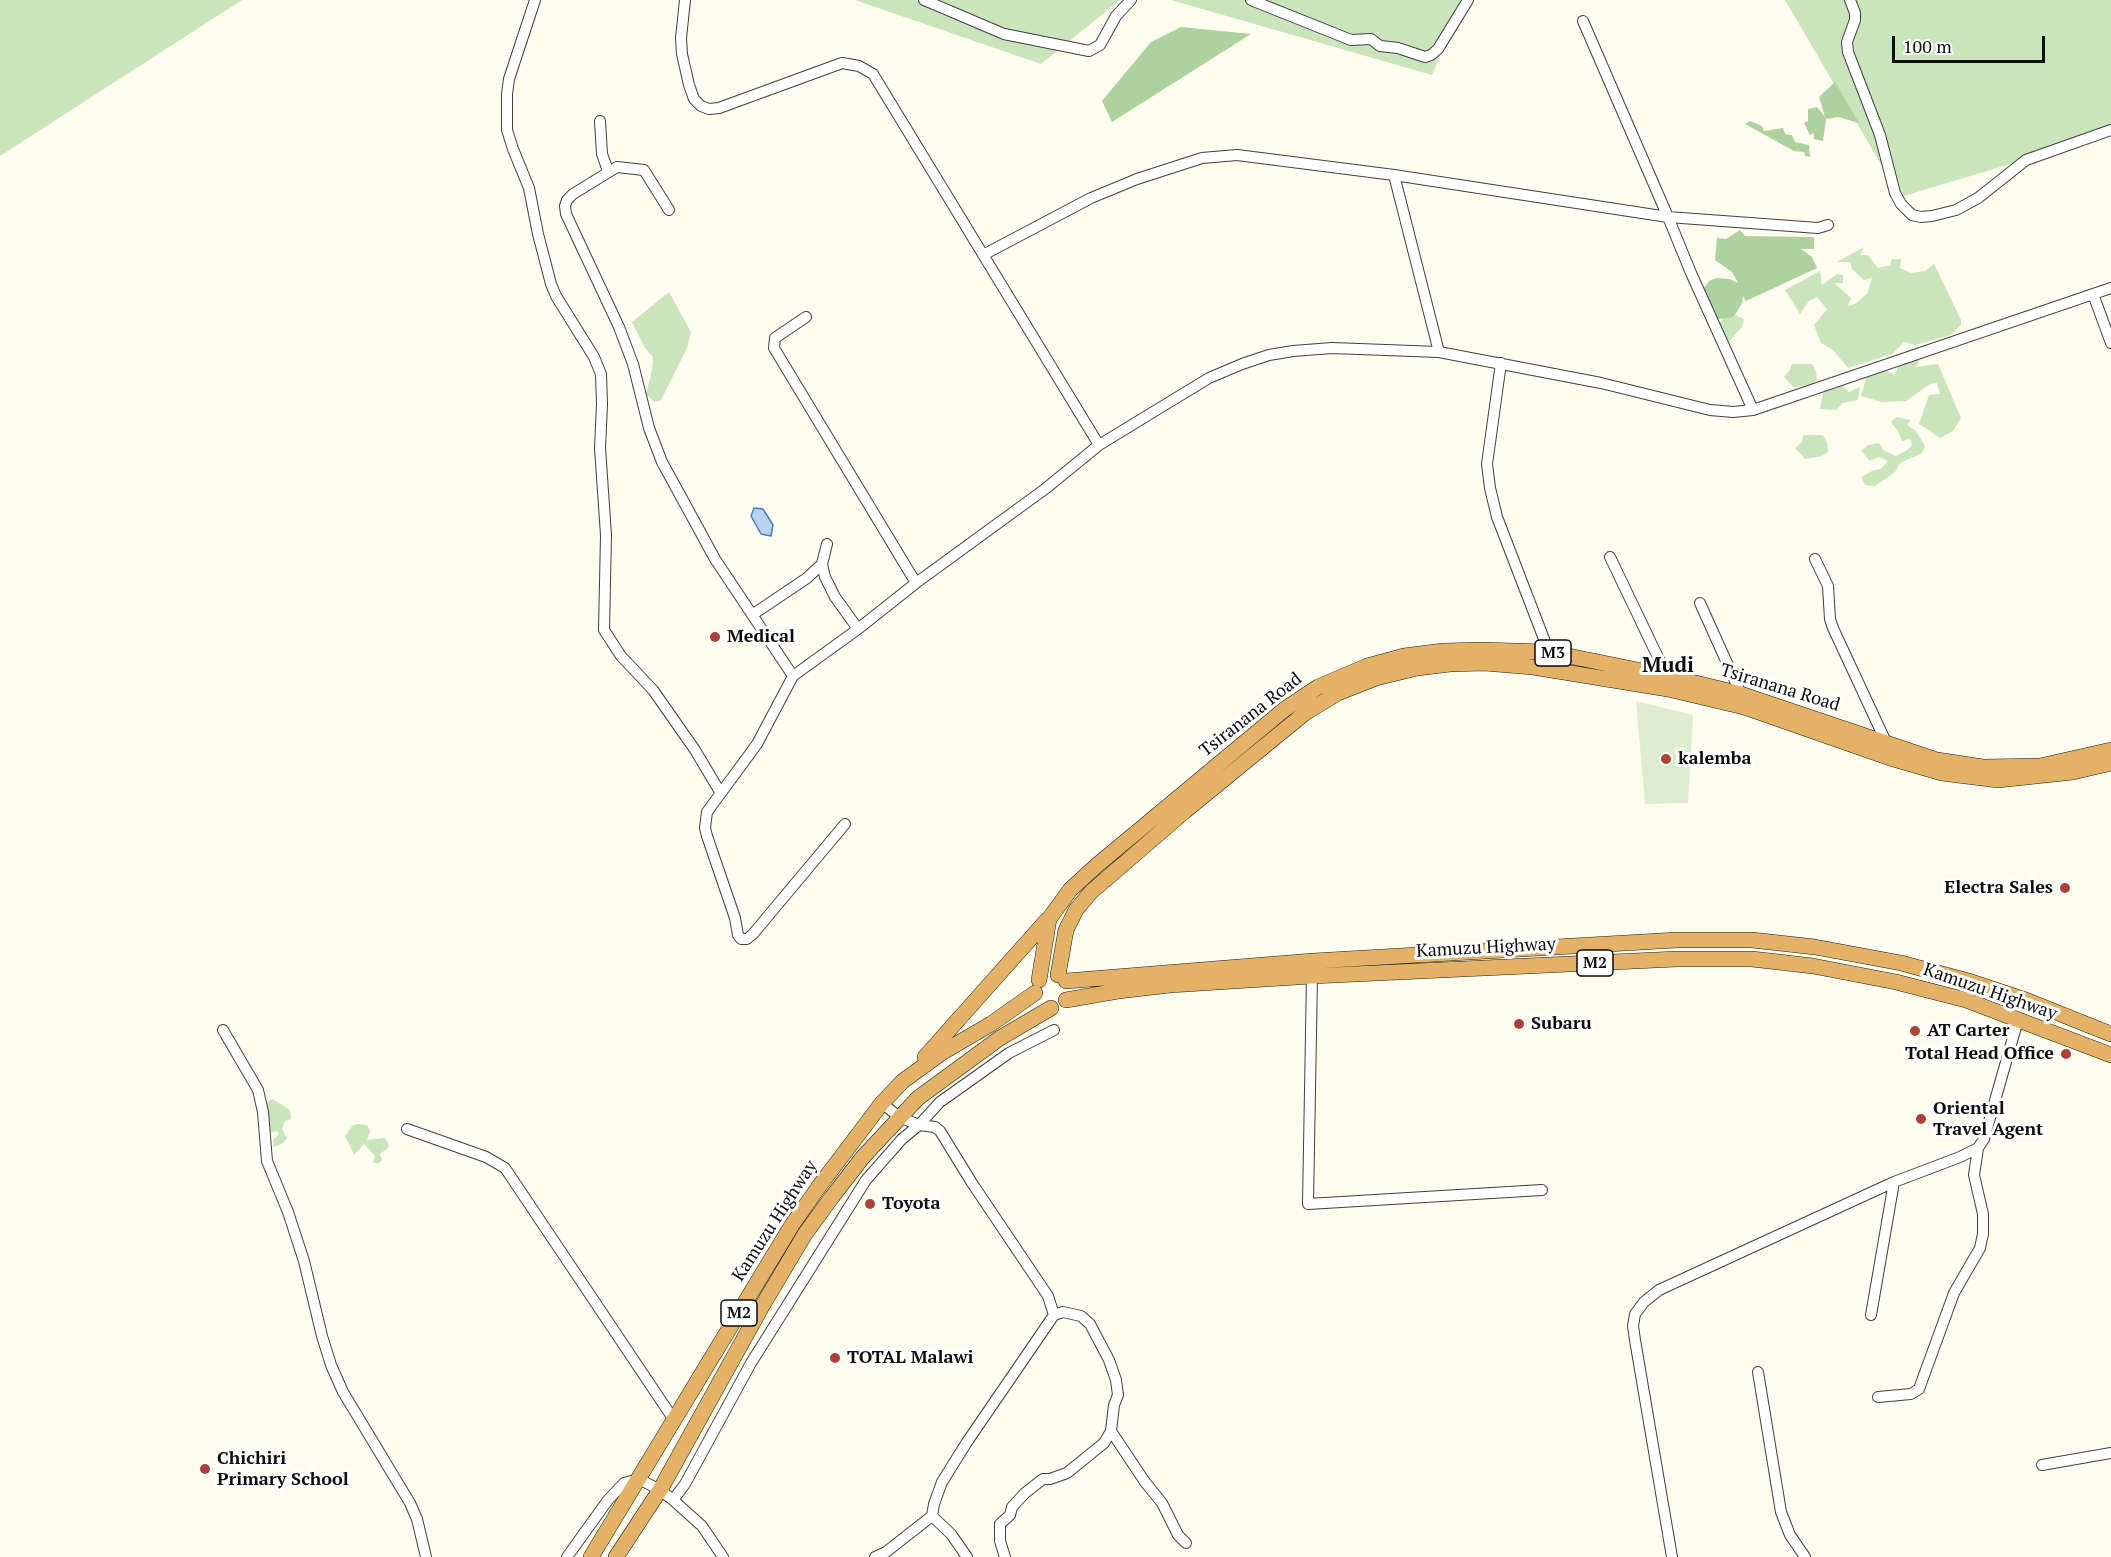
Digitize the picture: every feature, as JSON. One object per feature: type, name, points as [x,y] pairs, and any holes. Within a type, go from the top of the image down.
[{"type":"highway","name":"Tsiranana Road","points":[[1037,987],[1049,919],[1070,890],[1096,866],[1285,709],[1318,687],[1367,666],[1404,656],[1443,651],[1549,652],[1741,694],[1937,760],[1983,767],[2040,766],[2111,750]]},
{"type":"highway","name":"Tsiranana Road","points":[[1062,978],[1068,923],[1076,909],[1091,892],[1185,811],[1305,713],[1338,693],[1376,678],[1417,668],[1484,663],[1550,669],[1668,689],[1744,707],[1890,758],[1942,773],[1998,780],[2073,772],[2111,763]]},
{"type":"highway","points":[[903,1081],[1049,919]]},
{"type":"highway","name":"Kamuzu Highway","points":[[1062,978],[1677,940],[1752,940],[1815,947],[1901,963],[1983,985],[2111,1034]]},
{"type":"highway","name":"Kamuzu Highway","points":[[1066,1000],[1170,985],[1312,976],[1677,958],[1752,959],[1813,966],[1896,982],[1966,1000],[2111,1055]]},
{"type":"highway","name":"M2","points":[[1037,987],[1047,975],[1062,978]]},
{"type":"highway","points":[[1062,978],[1068,994],[1066,1000]]},
{"type":"highway","points":[[1037,987],[1040,1003],[1051,1008]]},
{"type":"highway","name":"Kamuzu Highway","points":[[591,1557],[792,1225],[882,1104],[903,1081],[943,1052],[992,1024],[1037,987]]},
{"type":"highway","name":"M2","points":[[1051,1008],[1066,1000]]},
{"type":"highway","name":"Kamuzu Highway","points":[[616,1557],[666,1495],[761,1308],[805,1234],[863,1157],[918,1098],[1000,1038],[1051,1008]]},
{"type":"street","points":[[535,0],[509,79],[507,130],[529,188],[551,284],[594,357],[601,374],[600,448],[606,536],[604,630],[621,656],[653,690],[695,750],[720,792]]},
{"type":"street","points":[[686,0],[681,38],[682,54],[694,99],[701,106],[709,109],[719,108],[842,63],[867,69],[873,74],[1099,445]]},
{"type":"street","points":[[924,0],[1004,34],[1089,51],[1100,45],[1116,16],[1131,0]]},
{"type":"street","points":[[1251,0],[1351,40],[1371,39],[1380,46],[1398,48],[1425,57],[1431,56],[1438,49],[1468,0]]},
{"type":"street","points":[[1850,0],[1855,20],[1847,42],[1848,52],[1880,135],[1894,194],[1912,215],[1921,218],[1956,210],[1978,198],[2026,160],[2111,130]]},
{"type":"street","points":[[1583,21],[1753,410]]},
{"type":"street","points":[[600,122],[602,154],[608,171]]},
{"type":"street","points":[[983,255],[1091,198],[1137,178],[1202,158],[1237,155],[1394,175],[1668,217],[1818,228],[1828,225]]},
{"type":"street","points":[[669,210],[644,170],[617,167],[567,200],[565,206],[566,214],[619,327],[633,364],[652,436],[662,462],[715,559],[793,676]]},
{"type":"street","points":[[1394,175],[1439,352]]},
{"type":"street","points":[[844,824],[753,934],[747,939],[741,939],[705,828],[707,812],[758,744],[793,676],[1046,489],[1099,445],[1209,378],[1242,364],[1269,355],[1332,348],[1439,352],[1601,383],[1710,410],[1733,412],[1753,410],[2111,288]]},
{"type":"street","points":[[2093,294],[2111,343]]},
{"type":"street","points":[[806,317],[775,338],[774,348],[916,583]]},
{"type":"street","points":[[1501,363],[1487,464],[1490,488],[1497,518],[1549,652],[1550,669]]},
{"type":"street","points":[[827,544],[822,564],[829,588],[858,629]]},
{"type":"street","points":[[1610,557],[1667,676]]},
{"type":"street","points":[[1815,559],[1828,586],[1830,619],[1833,628],[1886,742]]},
{"type":"street","points":[[752,615],[807,578],[822,564]]},
{"type":"street","points":[[1700,603],[1741,694]]},
{"type":"street","points":[[1312,976],[1308,1204],[1542,1190]]},
{"type":"street","points":[[1878,1397],[1911,1394],[1919,1389],[1954,1293],[1980,1248],[1983,1214],[1974,1175],[1978,1148],[1984,1139],[2018,1020]]},
{"type":"street","points":[[223,1030],[258,1090],[267,1161],[288,1212],[304,1261],[331,1365],[343,1392],[410,1503],[417,1519],[426,1557]]},
{"type":"street","points":[[666,1495],[685,1484],[752,1363],[866,1180],[902,1139],[919,1125],[940,1102],[1009,1053],[1054,1030]]},
{"type":"street","points":[[882,1104],[899,1117],[919,1125],[935,1127],[940,1131],[1048,1296],[1054,1315]]},
{"type":"street","points":[[407,1129],[486,1157],[505,1168],[674,1420]]},
{"type":"street","points":[[1672,1557],[1632,1326],[1635,1314],[1644,1302],[1659,1290],[1894,1182],[1978,1148]]},
{"type":"street","points":[[1871,1315],[1894,1182]]},
{"type":"street","points":[[875,1557],[886,1552],[932,1516],[942,1482],[1054,1315],[1063,1312],[1081,1316],[1090,1324],[1109,1360],[1116,1380],[1118,1395],[1114,1406],[1111,1431],[1104,1443],[1067,1473],[1043,1479],[1024,1493],[1012,1507],[1010,1515],[999,1524],[1000,1541],[1005,1557]]},
{"type":"street","points":[[1758,1372],[1781,1512],[1790,1534],[1805,1557]]},
{"type":"street","points":[[1111,1431],[1162,1503],[1178,1535],[1186,1543]]},
{"type":"street","points":[[2042,1465],[2111,1453]]},
{"type":"street","points":[[567,1557],[620,1486],[639,1479],[666,1495],[702,1526],[723,1557]]},
{"type":"street","points":[[932,1516],[951,1534],[967,1557]]},
{"type":"green space","points":[[0,0],[242,0],[0,156]]},
{"type":"green space","points":[[855,0],[1120,0],[1041,64]]},
{"type":"green space","points":[[1171,0],[1464,0],[1432,75]]},
{"type":"green space","points":[[1785,0],[2111,0],[2111,134],[1900,197]]},
{"type":"green space","points":[[1181,27],[1251,34],[1112,122],[1102,101],[1151,42]]},
{"type":"green space","points":[[1835,82],[1859,123],[1838,117],[1826,119],[1823,141],[1814,139],[1814,133],[1810,135],[1804,123],[1808,121],[1808,109],[1817,107],[1825,117],[1819,97]]},
{"type":"green space","points":[[1750,121],[1762,126],[1764,131],[1783,128],[1785,134],[1792,135],[1795,142],[1809,145],[1810,157],[1805,156],[1804,152],[1794,151],[1745,124]]},
{"type":"green space","points":[[1740,230],[1745,236],[1814,237],[1814,249],[1801,249],[1812,257],[1817,268],[1746,301],[1743,296],[1735,315],[1730,318],[1716,319],[1701,292],[1709,281],[1716,278],[1730,279],[1738,283],[1732,272],[1715,260],[1717,238],[1726,239]]},
{"type":"green space","points":[[1864,247],[1860,255],[1868,255],[1878,268],[1890,265],[1892,259],[1901,259],[1900,268],[1911,273],[1925,271],[1934,264],[1961,320],[1961,325],[1951,335],[1916,345],[1904,342],[1892,354],[1848,368],[1833,350],[1821,343],[1814,325],[1827,309],[1817,297],[1809,301],[1800,314],[1785,290],[1820,271],[1822,285],[1837,274],[1843,275],[1843,283],[1834,283],[1851,298],[1848,306],[1855,304],[1867,294],[1872,278],[1864,280],[1852,269],[1850,262],[1837,262]]},
{"type":"green space","points":[[669,292],[691,332],[687,348],[661,400],[654,402],[646,394],[653,357],[645,348],[632,322]]},
{"type":"green space","points":[[1730,313],[1744,319],[1742,327],[1728,343],[1719,343],[1712,329]]},
{"type":"green space","points":[[1922,355],[1916,367],[1938,364],[1961,418],[1953,431],[1940,438],[1919,424],[1929,395],[1940,394],[1937,383],[1930,384],[1906,401],[1882,402],[1861,396],[1867,376],[1883,369],[1895,375],[1901,357]]},
{"type":"green space","points":[[1792,364],[1812,364],[1817,380],[1811,385],[1793,387],[1784,377]]},
{"type":"green space","points":[[1832,381],[1841,384],[1849,392],[1860,387],[1858,400],[1843,403],[1836,410],[1820,409],[1823,393]]},
{"type":"green space","points":[[1897,417],[1911,420],[1907,425],[1916,431],[1925,446],[1922,453],[1900,463],[1895,472],[1875,486],[1865,485],[1861,477],[1881,469],[1888,461],[1879,457],[1870,461],[1861,451],[1868,445],[1879,443],[1883,450],[1896,456],[1912,445],[1910,439],[1902,441],[1891,422]]},
{"type":"green space","points":[[1803,435],[1823,435],[1828,452],[1822,456],[1805,459],[1795,448],[1802,442]]},
{"type":"green space","name":"kalemba","points":[[1636,701],[1693,715],[1688,803],[1645,804]]},
{"type":"green space","points":[[272,1099],[290,1110],[291,1119],[285,1121],[282,1129],[287,1138],[283,1143],[274,1147],[273,1140],[279,1134],[277,1131],[269,1133],[264,1104]]},
{"type":"green space","points":[[353,1125],[367,1125],[370,1131],[367,1140],[385,1138],[388,1143],[389,1147],[380,1154],[382,1160],[378,1164],[373,1162],[375,1156],[364,1144],[354,1155],[345,1136]]},
{"type":"water","points":[[754,508],[763,509],[773,525],[771,536],[761,534],[751,516]]},
{"type":"place","name":"Medical","points":[[715,637]]},
{"type":"place","name":"kalemba","points":[[1666,759]]},
{"type":"place","name":"Electra Sales","points":[[2065,888]]},
{"type":"place","name":"Subaru","points":[[1519,1024]]},
{"type":"place","name":"AT Carter","points":[[1915,1031]]},
{"type":"place","name":"Total Head Office","points":[[2066,1054]]},
{"type":"place","name":"Oriental Travel Agent","points":[[1921,1119]]},
{"type":"place","name":"Toyota","points":[[870,1204]]},
{"type":"place","name":"TOTAL Malawi","points":[[835,1358]]},
{"type":"place","name":"Chichiri Primary School","points":[[205,1469]]},
{"type":"district","name":"Mudi","points":[[1668,666]]}]
